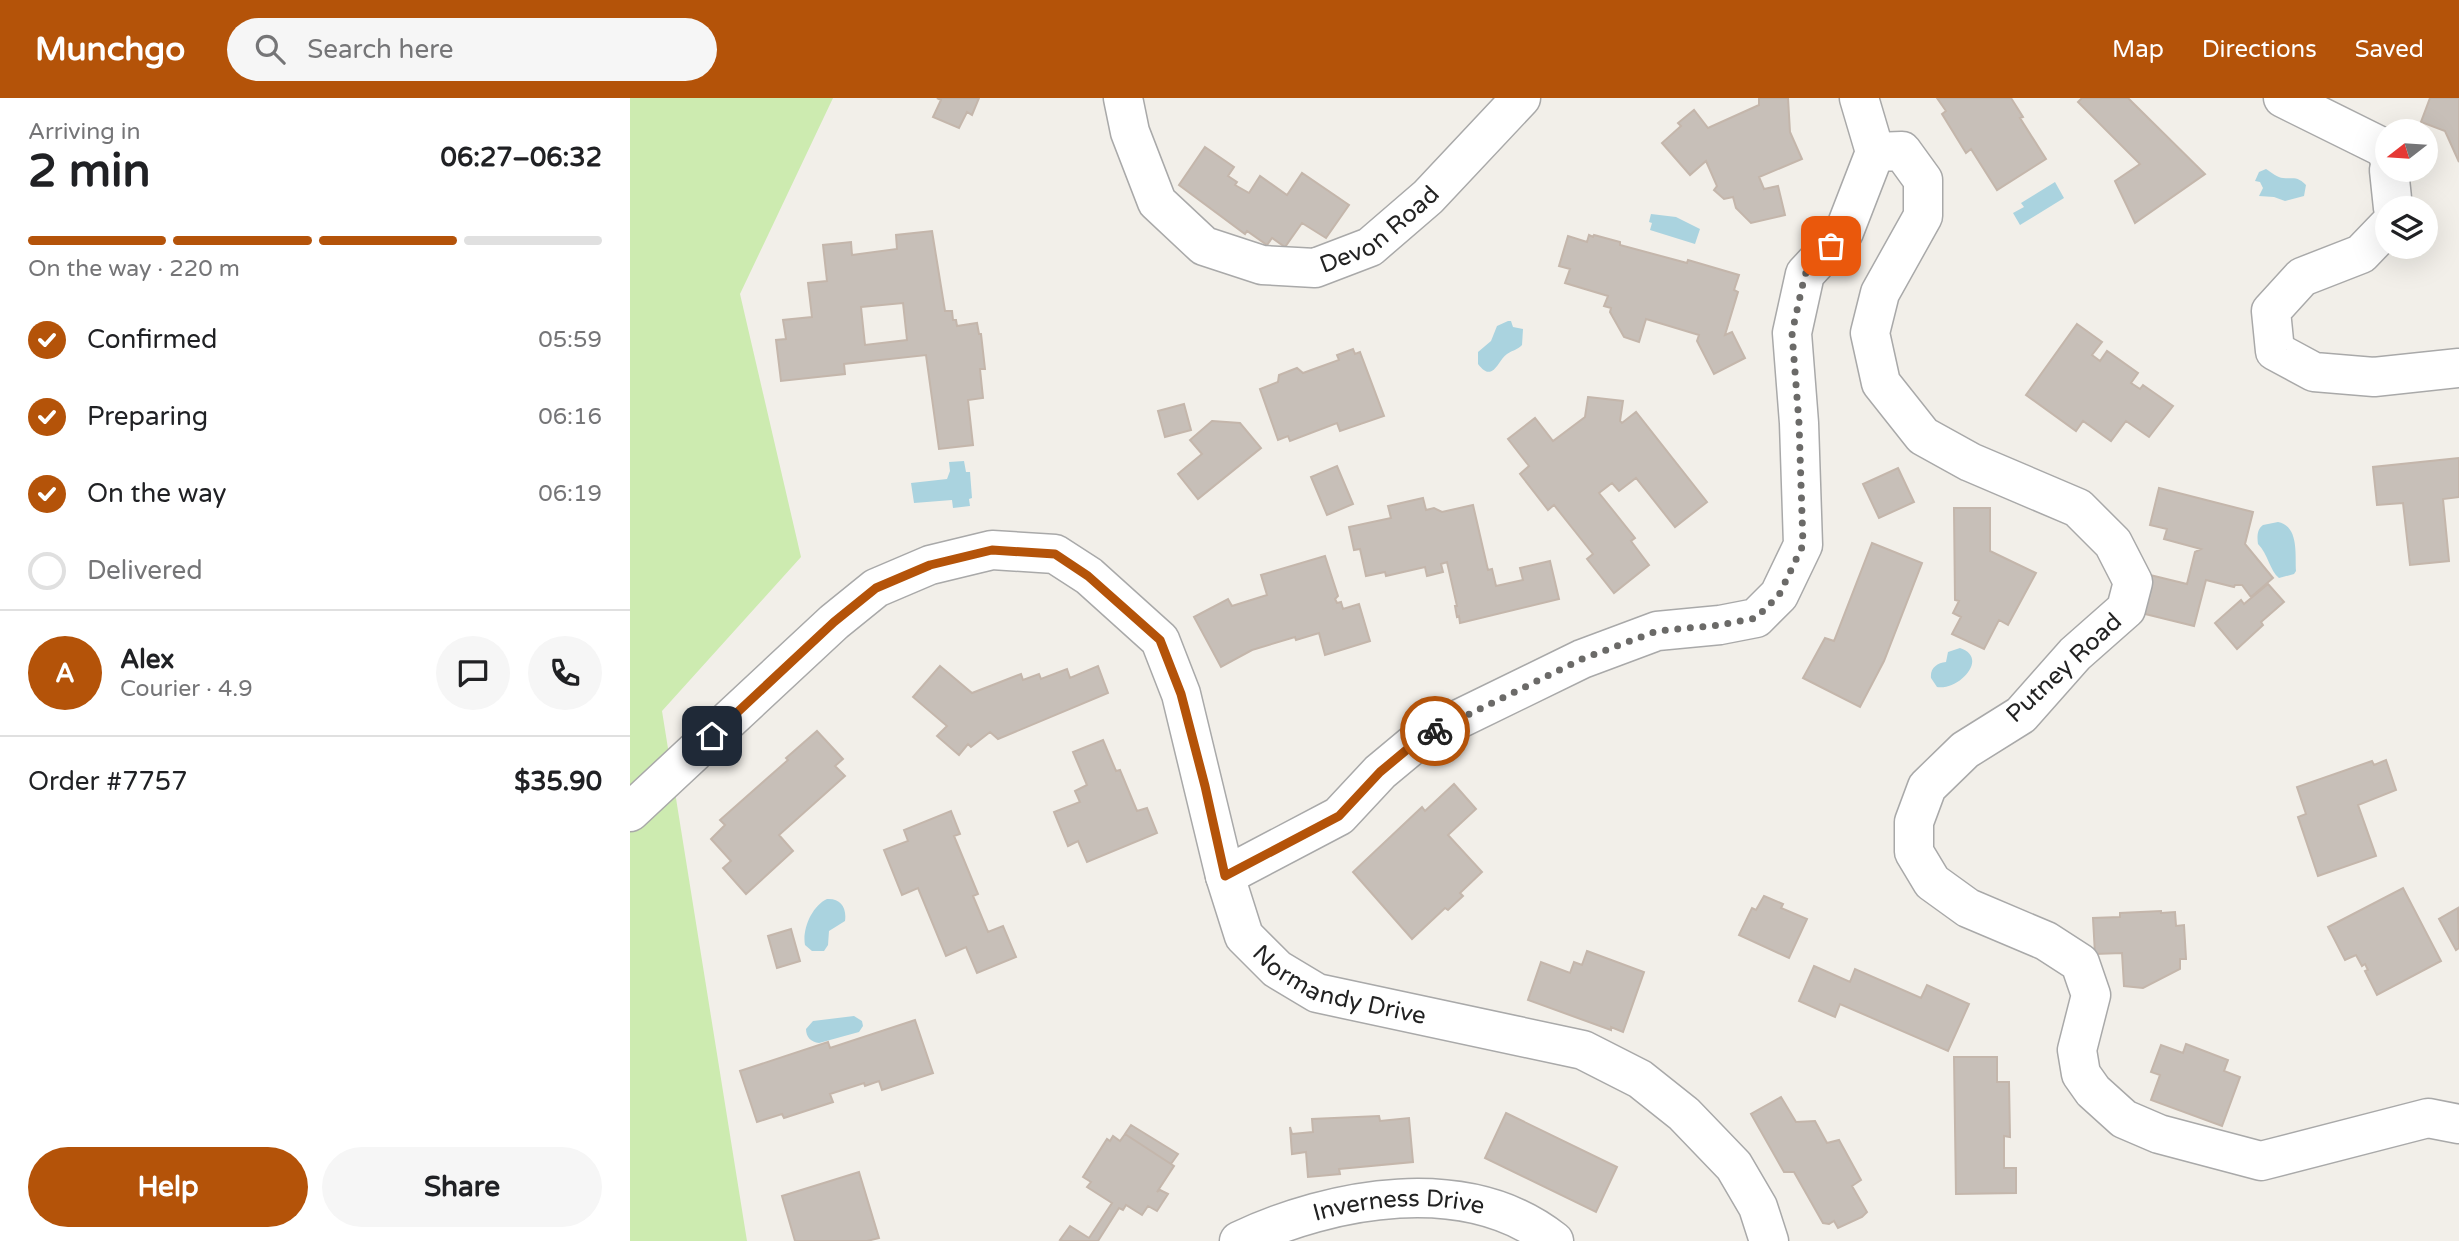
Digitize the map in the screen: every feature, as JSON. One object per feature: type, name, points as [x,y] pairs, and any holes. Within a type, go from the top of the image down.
[{"type":"street","name":"Devon Road","points":[[1123,98],[1130,132],[1157,202],[1204,246],[1262,265],[1315,268],[1370,247],[1429,197],[1521,98]]},
{"type":"street","points":[[1225,876],[1339,816],[1380,772],[1422,737],[1582,659],[1657,631],[1720,625],[1756,618],[1779,595],[1803,545],[1799,423],[1792,333],[1805,274],[1844,232],[1875,152],[1859,98]]},
{"type":"street","points":[[2283,98],[2375,144]]},
{"type":"street","name":"Putney Road","points":[[1875,152],[1902,151],[1923,180],[1923,216],[1880,293],[1870,333],[1881,383],[1923,436],[1970,462],[2078,508],[2113,543],[2133,582],[2126,609],[2075,654],[2021,715],[1965,750],[1927,787],[1914,822],[1914,852],[1932,882],[1968,908],[2046,942],[2080,963],[2091,995],[2077,1050],[2081,1074],[2093,1091],[2123,1119],[2159,1134],[2261,1161],[2428,1118],[2459,1124]]},
{"type":"street","points":[[2375,239],[2361,254],[2302,277],[2271,311],[2275,351],[2314,372],[2374,377],[2459,368]]},
{"type":"street","name":"Normandy Drive","points":[[630,812],[834,622],[876,588],[930,565],[992,550],[1055,554],[1088,576],[1160,640],[1181,694],[1225,876],[1244,936],[1277,969],[1317,993],[1583,1051],[1640,1080],[1684,1114],[1734,1166],[1758,1207],[1769,1241]]},
{"type":"street","name":"Inverness Drive","points":[[1239,1241],[1276,1223],[1337,1207],[1412,1197],[1468,1202],[1514,1217],[1554,1241]]},
{"type":"green space","points":[[630,98],[833,98],[740,294],[801,557],[662,711],[747,1241],[630,1241]]},
{"type":"water","points":[[2266,169],[2279,177],[2303,182],[2306,185],[2304,196],[2285,201],[2259,196],[2263,188],[2260,182],[2255,181],[2259,172]]},
{"type":"water","points":[[2055,182],[2064,198],[2020,225],[2013,213],[2024,207],[2021,203]]},
{"type":"water","points":[[1651,214],[1676,217],[1700,229],[1695,244],[1650,230]]},
{"type":"water","points":[[1511,321],[1513,327],[1523,329],[1522,345],[1507,354],[1495,369],[1488,372],[1483,370],[1478,364],[1478,352],[1491,341],[1497,326]]},
{"type":"water","points":[[964,461],[966,472],[970,472],[970,506],[953,508],[952,500],[914,503],[911,483],[947,479],[949,462]]},
{"type":"water","points":[[2278,522],[2290,529],[2293,535],[2296,571],[2279,578],[2258,544],[2261,527]]},
{"type":"water","points":[[1960,648],[1972,659],[1968,673],[1954,684],[1937,687],[1931,678],[1933,669],[1946,662],[1948,652]]},
{"type":"water","points":[[827,899],[842,904],[845,921],[829,931],[828,945],[824,951],[812,951],[805,945],[807,925],[813,912]]},
{"type":"water","points":[[854,1016],[862,1021],[863,1026],[859,1032],[819,1043],[811,1040],[807,1034],[806,1029],[813,1021]]},
{"type":"building","points":[[937,98],[979,98],[972,115],[967,112],[959,128],[933,117],[941,100]]},
{"type":"building","points":[[1759,98],[1788,98],[1790,132],[1802,159],[1759,177],[1764,189],[1778,186],[1785,215],[1751,223],[1736,208],[1733,197],[1724,199],[1714,190],[1717,186],[1706,161],[1690,175],[1662,143],[1681,126],[1678,123],[1694,110],[1708,128],[1759,105]]},
{"type":"building","points":[[1937,98],[2011,98],[2023,117],[2020,118],[2046,159],[1997,190],[1971,149],[1966,153],[1942,114],[1946,111]]},
{"type":"building","points":[[2082,98],[2128,98],[2205,174],[2135,223],[2115,181],[2140,164],[2078,102]]},
{"type":"building","points":[[2430,98],[2459,98],[2459,162],[2445,131],[2438,128],[2438,119],[2422,119]]},
{"type":"building","points":[[1205,147],[1234,167],[1228,176],[1237,182],[1235,185],[1249,193],[1260,176],[1287,195],[1302,173],[1349,205],[1326,238],[1302,223],[1285,247],[1272,238],[1267,245],[1247,231],[1245,234],[1179,185]]},
{"type":"building","points":[[932,231],[945,311],[952,311],[957,326],[977,323],[985,369],[980,369],[983,398],[968,400],[973,445],[939,449],[926,355],[844,364],[845,374],[781,381],[776,340],[786,339],[783,320],[812,317],[808,283],[827,281],[823,245],[851,242],[852,255],[897,249],[896,235]],"holes":[[[903,303],[907,340],[865,345],[861,307]]]},
{"type":"building","points":[[1589,235],[1739,275],[1734,290],[1738,292],[1725,335],[1732,332],[1745,358],[1714,374],[1697,341],[1699,335],[1646,319],[1639,342],[1624,337],[1610,312],[1611,308],[1604,306],[1608,296],[1565,283],[1570,269],[1559,266],[1568,236],[1587,242]]},
{"type":"building","points":[[2077,324],[2102,342],[2092,355],[2100,361],[2107,351],[2138,373],[2131,383],[2140,389],[2143,385],[2173,406],[2149,437],[2126,421],[2111,441],[2083,421],[2076,431],[2026,395]]},
{"type":"building","points":[[1353,349],[1355,354],[1360,352],[1384,416],[1340,431],[1337,423],[1290,441],[1288,436],[1278,440],[1260,389],[1278,382],[1279,375],[1297,368],[1303,373],[1339,360],[1337,355]]},
{"type":"building","points":[[1588,397],[1623,401],[1622,423],[1636,412],[1707,502],[1675,527],[1636,478],[1619,491],[1612,483],[1599,493],[1635,538],[1631,541],[1649,565],[1614,593],[1587,559],[1593,554],[1554,505],[1548,510],[1520,474],[1529,466],[1508,439],[1535,418],[1553,441],[1585,417]]},
{"type":"building","points":[[1184,404],[1191,430],[1165,437],[1158,411]]},
{"type":"building","points":[[1212,421],[1240,423],[1261,448],[1198,499],[1178,474],[1202,454],[1190,440]]},
{"type":"building","points":[[2459,458],[2459,497],[2443,499],[2449,561],[2410,565],[2403,503],[2377,505],[2373,467]]},
{"type":"building","points":[[1337,466],[1353,504],[1327,515],[1311,477]]},
{"type":"building","points":[[1898,468],[1914,502],[1879,518],[1863,484]]},
{"type":"building","points":[[2159,488],[2253,512],[2245,544],[2273,578],[2251,597],[2242,585],[2234,587],[2206,580],[2194,626],[2141,613],[2150,575],[2187,584],[2195,552],[2201,549],[2164,539],[2167,529],[2150,525]]},
{"type":"building","points":[[1423,498],[1426,510],[1434,508],[1442,512],[1473,505],[1488,570],[1492,569],[1496,586],[1523,580],[1520,568],[1550,561],[1559,599],[1460,623],[1447,562],[1441,564],[1443,572],[1427,576],[1425,567],[1386,576],[1385,572],[1366,576],[1360,549],[1354,550],[1349,527],[1391,518],[1388,506]]},
{"type":"building","points":[[1954,508],[1990,508],[1990,551],[2036,573],[2008,625],[1999,620],[1984,649],[1952,634],[1961,617],[1953,613],[1959,601],[1955,600]]},
{"type":"building","points":[[1872,543],[1922,563],[1884,661],[1860,707],[1803,678],[1825,638],[1834,641]]},
{"type":"building","points":[[1325,556],[1338,596],[1335,599],[1337,603],[1341,602],[1343,609],[1359,604],[1370,641],[1325,655],[1319,633],[1296,640],[1295,637],[1252,650],[1221,667],[1194,617],[1228,599],[1232,606],[1267,595],[1261,575]]},
{"type":"building","points":[[2268,584],[2284,602],[2261,622],[2263,625],[2237,649],[2215,623],[2241,600],[2244,604]]},
{"type":"building","points":[[940,666],[972,693],[1021,674],[1023,680],[1039,674],[1041,679],[1067,669],[1070,678],[1098,666],[1108,693],[998,739],[990,732],[971,747],[968,744],[959,755],[937,736],[947,726],[913,697]]},
{"type":"building","points":[[817,731],[843,759],[835,766],[845,776],[779,835],[793,851],[746,894],[723,868],[731,861],[711,839],[725,825],[720,820]]},
{"type":"building","points":[[1103,740],[1116,771],[1120,770],[1137,811],[1147,808],[1157,833],[1087,862],[1078,841],[1068,846],[1054,812],[1080,802],[1075,791],[1087,785],[1073,752]]},
{"type":"building","points":[[2386,760],[2396,790],[2358,805],[2376,856],[2318,876],[2298,817],[2306,814],[2297,787],[2372,761],[2374,765]]},
{"type":"building","points":[[1454,784],[1476,809],[1448,835],[1482,872],[1460,893],[1463,896],[1448,910],[1445,908],[1412,939],[1353,872],[1422,807],[1425,811]]},
{"type":"building","points":[[951,811],[960,834],[954,836],[978,894],[973,896],[988,932],[1003,926],[1016,957],[977,973],[966,947],[946,956],[918,888],[902,895],[884,850],[908,841],[904,830]]},
{"type":"building","points":[[2403,888],[2441,961],[2377,995],[2365,971],[2368,970],[2365,964],[2362,966],[2356,955],[2345,960],[2328,927]]},
{"type":"building","points":[[1764,896],[1783,904],[1781,908],[1807,919],[1789,958],[1739,935],[1752,908],[1756,910]]},
{"type":"building","points":[[2458,908],[2459,948],[2456,950],[2439,919]]},
{"type":"building","points":[[2175,912],[2176,926],[2184,925],[2186,959],[2180,959],[2180,969],[2143,988],[2124,986],[2122,953],[2095,954],[2093,918],[2120,917],[2120,913]]},
{"type":"building","points":[[791,929],[800,961],[777,968],[768,936]]},
{"type":"building","points":[[1587,951],[1644,972],[1623,1032],[1528,1000],[1541,962],[1570,973],[1574,962],[1582,965]]},
{"type":"building","points":[[1814,966],[1850,982],[1855,969],[1921,998],[1927,985],[1969,1004],[1948,1051],[1840,1004],[1835,1017],[1799,1001]]},
{"type":"building","points":[[915,1020],[933,1073],[882,1090],[879,1081],[865,1086],[864,1083],[830,1094],[833,1102],[784,1118],[782,1114],[757,1122],[740,1071],[828,1042],[830,1048]]},
{"type":"building","points":[[2186,1044],[2228,1060],[2224,1071],[2240,1077],[2222,1126],[2151,1100],[2160,1075],[2151,1072],[2161,1045],[2183,1053]]},
{"type":"building","points":[[1954,1057],[1997,1057],[1997,1082],[2009,1082],[2010,1137],[2004,1136],[2004,1168],[2016,1168],[2016,1193],[1956,1194]]},
{"type":"building","points":[[1781,1097],[1796,1122],[1815,1121],[1827,1143],[1839,1140],[1861,1180],[1852,1186],[1867,1212],[1862,1217],[1838,1228],[1834,1221],[1823,1223],[1794,1172],[1784,1172],[1751,1114]]},
{"type":"building","points":[[1506,1113],[1617,1167],[1596,1212],[1485,1158]]},
{"type":"building","points":[[1379,1116],[1380,1121],[1409,1118],[1413,1162],[1339,1169],[1340,1174],[1308,1177],[1306,1152],[1292,1154],[1290,1127],[1292,1134],[1313,1132],[1312,1119]]},
{"type":"building","points":[[1131,1125],[1178,1154],[1171,1164],[1125,1134]]},
{"type":"building","points":[[1125,1134],[1174,1166],[1157,1192],[1160,1190],[1168,1194],[1157,1211],[1148,1206],[1142,1215],[1126,1205],[1123,1210],[1119,1208],[1098,1241],[1060,1240],[1070,1226],[1089,1238],[1112,1203],[1087,1187],[1091,1182],[1083,1177],[1107,1139],[1110,1141],[1113,1136],[1120,1141]]},
{"type":"building","points":[[859,1172],[879,1238],[867,1241],[795,1241],[782,1196]]},
{"type":"way so far","points":[[1435,731],[1582,659],[1657,631],[1720,625],[1756,618],[1779,595],[1803,545],[1799,423],[1792,333],[1805,274],[1831,246]]},
{"type":"route","points":[[712,736],[834,622],[876,588],[930,565],[992,550],[1055,554],[1088,576],[1160,640],[1181,694],[1225,876],[1339,816],[1380,772],[1422,737],[1435,731]]}]
